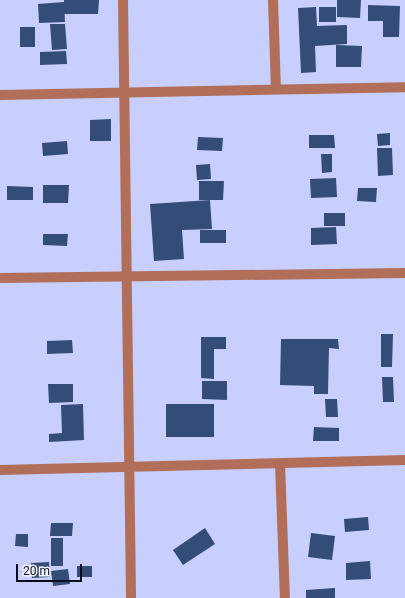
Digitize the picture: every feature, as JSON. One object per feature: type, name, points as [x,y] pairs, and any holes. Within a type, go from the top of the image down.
[{"type":"street","points":[[123,0],[131,598]]},
{"type":"street","points":[[273,0],[276,89]]},
{"type":"street","points":[[0,95],[405,87]]},
{"type":"street","points":[[0,278],[405,273]]},
{"type":"street","points":[[0,470],[405,460]]},
{"type":"street","points":[[280,464],[285,598]]},
{"type":"building","points":[[64,0],[99,0],[98,14],[64,14]]},
{"type":"building","points":[[337,0],[361,0],[360,18],[337,17]]},
{"type":"building","points":[[64,2],[65,22],[39,23],[38,4]]},
{"type":"building","points":[[368,5],[400,6],[399,37],[383,37],[383,21],[368,21]]},
{"type":"building","points":[[316,7],[317,26],[347,25],[347,44],[315,46],[316,72],[301,73],[298,8]]},
{"type":"building","points":[[319,7],[336,7],[336,22],[319,22]]},
{"type":"building","points":[[50,24],[65,24],[67,49],[52,50]]},
{"type":"building","points":[[20,27],[35,27],[35,47],[20,47]]},
{"type":"building","points":[[336,45],[362,46],[361,67],[336,67]]},
{"type":"building","points":[[66,51],[67,64],[40,65],[40,52]]},
{"type":"building","points":[[111,119],[111,141],[90,141],[90,120]]},
{"type":"building","points":[[390,133],[390,145],[378,146],[377,134]]},
{"type":"building","points":[[309,135],[334,135],[335,148],[309,148]]},
{"type":"building","points":[[198,137],[223,138],[222,151],[197,150]]},
{"type":"building","points":[[67,141],[68,154],[43,156],[42,143]]},
{"type":"building","points":[[377,148],[392,148],[393,175],[378,176]]},
{"type":"building","points":[[321,154],[332,154],[332,172],[322,173]]},
{"type":"building","points":[[210,164],[211,179],[197,180],[196,165]]},
{"type":"building","points":[[336,178],[337,197],[311,198],[310,179]]},
{"type":"building","points":[[199,181],[224,181],[223,200],[199,200]]},
{"type":"building","points":[[43,185],[69,185],[68,203],[43,203]]},
{"type":"building","points":[[7,186],[33,187],[33,200],[7,200]]},
{"type":"building","points":[[358,188],[377,188],[376,202],[357,201]]},
{"type":"building","points":[[210,200],[212,229],[182,230],[184,259],[154,261],[150,204]]},
{"type":"building","points":[[324,213],[345,213],[345,226],[324,226]]},
{"type":"building","points":[[336,227],[337,244],[311,245],[311,228]]},
{"type":"building","points":[[200,230],[226,230],[226,243],[200,243]]},
{"type":"building","points":[[43,234],[68,234],[67,246],[43,245]]},
{"type":"building","points":[[381,334],[393,334],[392,367],[381,367]]},
{"type":"building","points":[[201,337],[226,337],[226,349],[214,349],[214,379],[201,378]]},
{"type":"building","points":[[281,339],[338,339],[339,349],[329,348],[328,394],[314,394],[314,386],[280,385]]},
{"type":"building","points":[[72,340],[73,353],[47,354],[47,341]]},
{"type":"building","points":[[382,377],[393,377],[394,402],[383,402]]},
{"type":"building","points":[[202,381],[227,381],[227,400],[202,399]]},
{"type":"building","points":[[48,384],[73,384],[73,402],[49,403]]},
{"type":"building","points":[[325,399],[337,399],[338,417],[326,417]]},
{"type":"building","points":[[83,404],[84,440],[49,442],[49,434],[62,433],[61,405]]},
{"type":"building","points":[[166,404],[214,404],[214,437],[166,437]]},
{"type":"building","points":[[314,427],[339,428],[339,441],[313,441]]},
{"type":"building","points":[[368,517],[369,530],[345,532],[344,519]]},
{"type":"building","points":[[51,523],[73,523],[72,536],[50,536]]},
{"type":"building","points":[[205,528],[215,544],[183,565],[173,550]]},
{"type":"building","points":[[311,533],[335,536],[332,560],[308,557]]},
{"type":"building","points":[[16,534],[28,534],[28,547],[15,546]]},
{"type":"building","points":[[51,538],[63,538],[63,566],[51,566]]},
{"type":"building","points":[[370,561],[371,579],[346,580],[346,563]]},
{"type":"building","points":[[49,562],[50,577],[32,578],[31,563]]},
{"type":"building","points":[[77,566],[92,566],[92,577],[77,577]]},
{"type":"building","points":[[68,569],[70,584],[53,586],[51,571]]},
{"type":"building","points":[[335,588],[335,598],[306,598],[306,590]]}]
